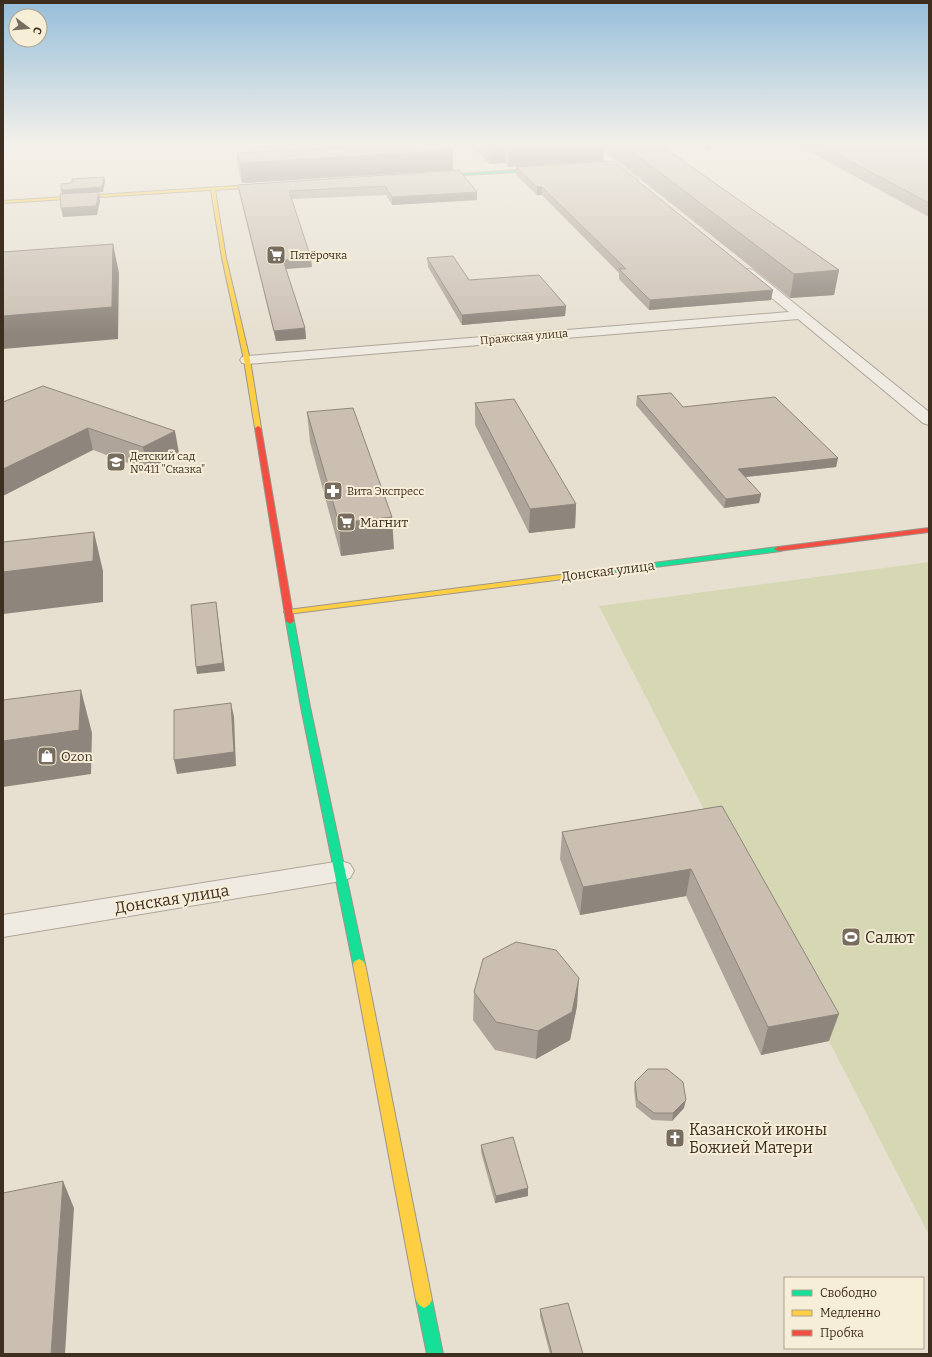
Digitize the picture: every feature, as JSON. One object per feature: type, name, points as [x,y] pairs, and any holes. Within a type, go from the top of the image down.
[{"type":"street","points":[[216,207],[224,258],[247,360],[302,695],[341,871],[435,1354]]},
{"type":"street","points":[[739,265],[929,420]]},
{"type":"street","name":"Пражская улица","points":[[247,360],[802,315]]},
{"type":"street","name":"Донская улица","points":[[288,612],[929,530]]},
{"type":"street","name":"Донская улица","points":[[3,926],[341,871]]},
{"type":"green space","name":"Салют","points":[[929,562],[929,1235],[829,1041],[716,833],[599,606]]},
{"type":"building","points":[[244,207],[294,207],[311,258],[283,260],[305,328],[274,331]]},
{"type":"building","points":[[563,207],[670,207],[773,290],[650,300],[619,269],[626,269]]},
{"type":"building","points":[[706,207],[749,207],[839,270],[794,274]]},
{"type":"building","points":[[113,244],[112,307],[3,316],[3,252]]},
{"type":"building","points":[[453,256],[469,280],[539,275],[566,306],[462,315],[427,258]]},
{"type":"building","points":[[43,386],[175,431],[143,447],[88,428],[3,469],[3,402]]},
{"type":"building","points":[[671,393],[683,407],[775,397],[838,458],[738,469],[761,494],[726,499],[637,396]]},
{"type":"building","points":[[514,399],[576,504],[530,509],[475,403]]},
{"type":"building","points":[[353,408],[392,517],[339,523],[307,412]]},
{"type":"building","points":[[94,532],[93,561],[3,572],[3,542]]},
{"type":"building","points":[[216,602],[223,663],[196,667],[191,605]]},
{"type":"building","points":[[81,690],[79,730],[3,741],[3,700]]},
{"type":"building","points":[[231,703],[234,752],[174,760],[174,710]]},
{"type":"building","points":[[722,806],[839,1014],[768,1027],[691,869],[583,887],[562,832]]},
{"type":"building","points":[[516,942],[556,950],[579,978],[572,1012],[538,1031],[496,1022],[474,992],[483,959]]},
{"type":"building","points":[[648,1069],[667,1069],[683,1082],[686,1100],[673,1113],[654,1113],[637,1100],[635,1082]]},
{"type":"building","points":[[513,1137],[528,1188],[496,1196],[481,1145]]},
{"type":"building","points":[[63,1181],[51,1354],[3,1354],[3,1193]]},
{"type":"building","points":[[568,1303],[583,1354],[552,1354],[540,1309]]},
{"type":"traffic: fast","points":[[568,576],[778,549]]},
{"type":"traffic: fast","points":[[290,621],[306,707],[359,964]]},
{"type":"traffic: fast","points":[[424,1300],[435,1354]]},
{"type":"traffic: slow","points":[[216,207],[224,258],[247,360],[258,428]]},
{"type":"traffic: slow","points":[[288,612],[568,576]]},
{"type":"traffic: slow","points":[[359,964],[424,1300]]},
{"type":"traffic: jam","points":[[258,428],[290,621]]},
{"type":"traffic: jam","points":[[778,549],[929,530]]},
{"type":"place","name":"Пятёрочка","points":[[276,255]]},
{"type":"place","name":"Детский сад №411 \"Сказка\"","points":[[116,462]]},
{"type":"place","name":"Вита Экспресс","points":[[333,491]]},
{"type":"place","name":"Магнит","points":[[346,522]]},
{"type":"place","name":"Ozon","points":[[47,756]]},
{"type":"place","name":"Салют","points":[[851,937]]},
{"type":"place","name":"Казанской иконы Божией Матери","points":[[675,1138]]}]
